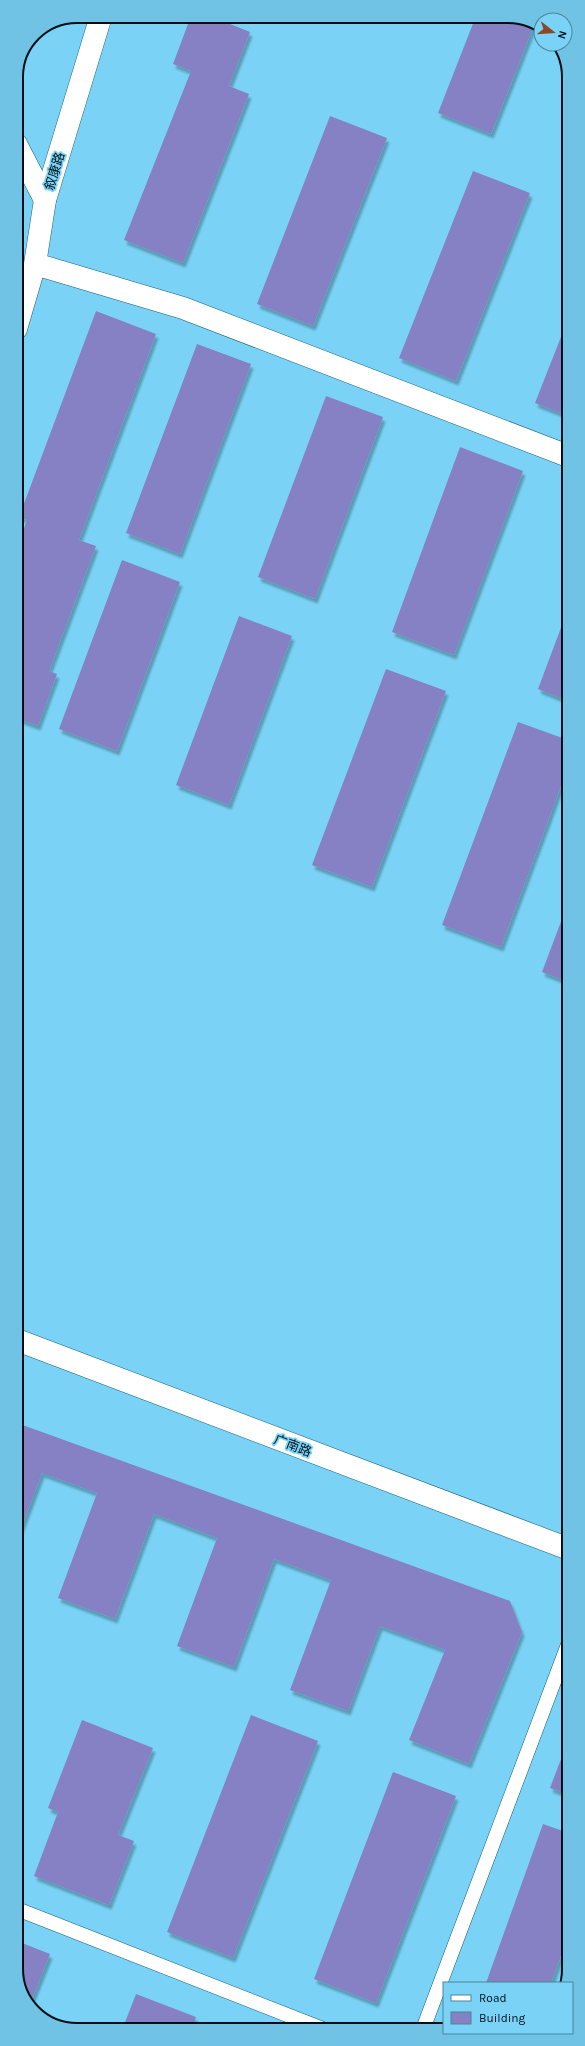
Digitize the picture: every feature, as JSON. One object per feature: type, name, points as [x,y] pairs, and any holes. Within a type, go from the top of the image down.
[{"type":"street","name":"叙康路","points":[[23,305],[35,264],[45,200],[99,23]]},
{"type":"street","points":[[23,158],[45,200]]},
{"type":"street","points":[[35,264],[183,308],[562,454]]},
{"type":"street","name":"广南路","points":[[23,1342],[562,1546]]},
{"type":"lane","points":[[425,2023],[562,1661]]},
{"type":"lane","points":[[23,1911],[308,2023]]},
{"type":"building","points":[[188,23],[228,23],[250,32],[229,86],[249,94],[183,263],[124,240],[191,71],[173,64]]},
{"type":"building","points":[[473,23],[512,23],[529,27],[533,29],[491,134],[438,113]]},
{"type":"building","points":[[330,116],[387,138],[313,326],[257,304]]},
{"type":"building","points":[[473,171],[530,193],[456,381],[399,358]]},
{"type":"building","points":[[96,311],[156,334],[79,540],[96,546],[49,671],[57,674],[38,726],[23,721],[23,531],[27,520],[23,518],[23,506]]},
{"type":"building","points":[[562,334],[562,414],[535,403]]},
{"type":"building","points":[[197,344],[251,364],[180,554],[126,533]]},
{"type":"building","points":[[326,396],[383,417],[315,599],[258,577]]},
{"type":"building","points":[[460,447],[523,471],[454,655],[392,632]]},
{"type":"building","points":[[122,560],[180,582],[117,751],[59,729]]},
{"type":"building","points":[[239,616],[292,636],[229,805],[176,785]]},
{"type":"building","points":[[562,625],[562,699],[538,689]]},
{"type":"building","points":[[386,669],[446,691],[372,887],[312,865]]},
{"type":"building","points":[[518,722],[562,738],[562,783],[501,947],[442,925]]},
{"type":"building","points":[[562,919],[562,980],[542,972]]},
{"type":"building","points":[[23,1425],[510,1601],[522,1632],[469,1764],[409,1740],[445,1650],[380,1626],[348,1711],[290,1690],[331,1580],[274,1559],[234,1667],[177,1646],[217,1538],[154,1514],[115,1619],[58,1598],[97,1493],[42,1473],[23,1523]]},
{"type":"building","points":[[251,1715],[318,1741],[233,1958],[167,1932]]},
{"type":"building","points":[[82,1720],[153,1748],[118,1835],[134,1841],[109,1905],[34,1876],[58,1812],[48,1808]]},
{"type":"building","points":[[562,1756],[562,1792],[550,1788]]},
{"type":"building","points":[[393,1772],[456,1796],[376,2003],[314,1979]]},
{"type":"building","points":[[543,1824],[562,1831],[562,1953],[551,1982],[486,1982]]},
{"type":"building","points":[[23,1943],[50,1954],[32,1999],[24,1980]]},
{"type":"building","points":[[136,1994],[196,2017],[194,2023],[125,2023]]}]
